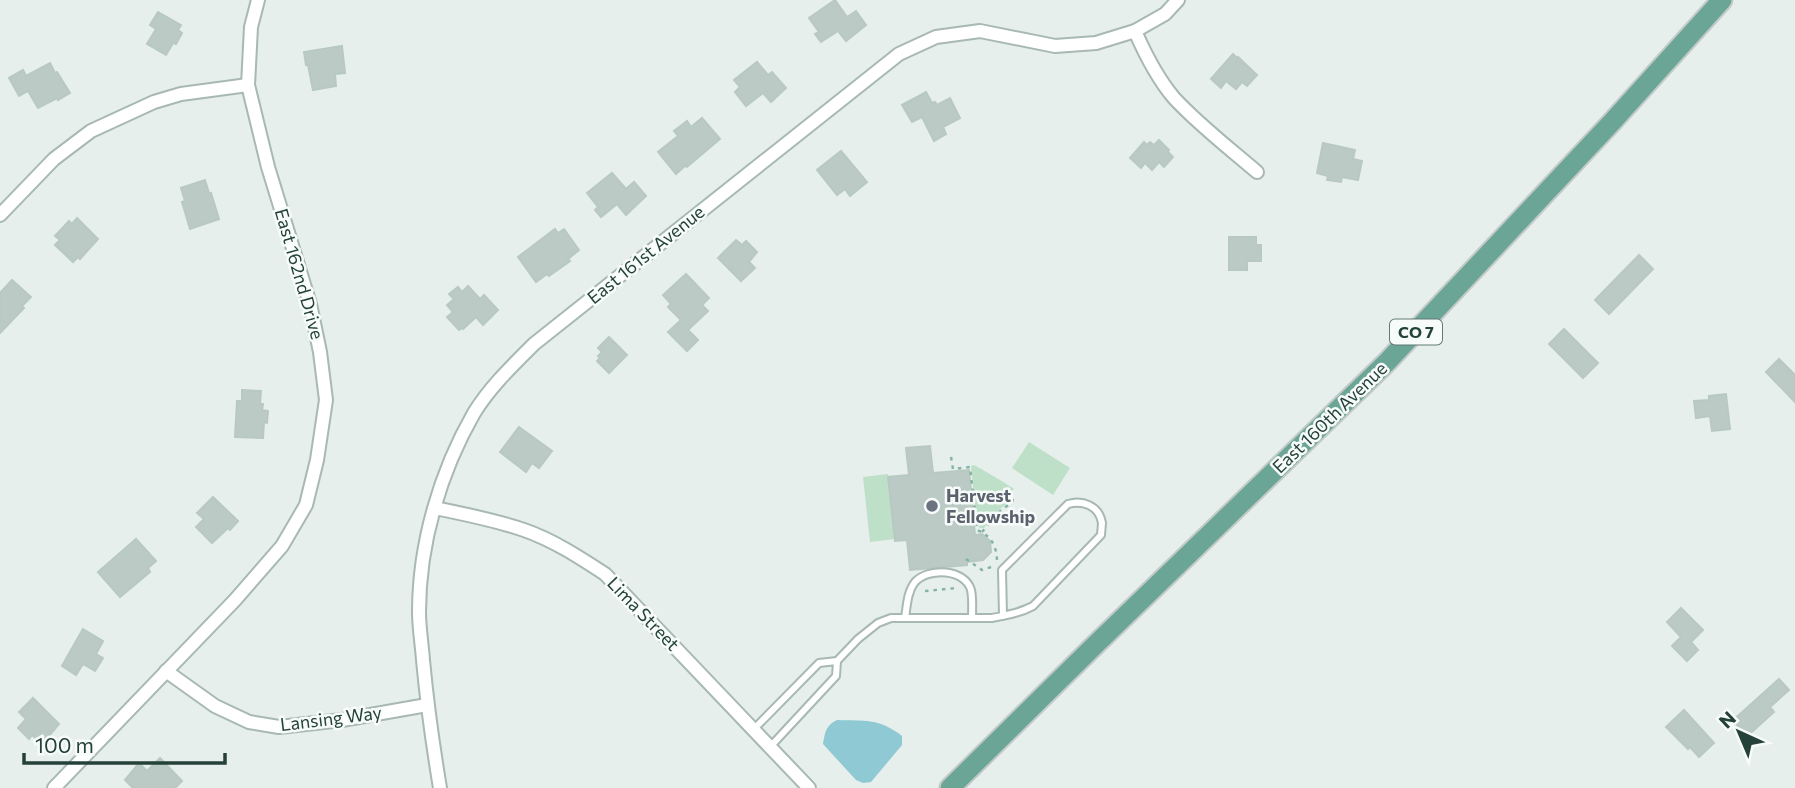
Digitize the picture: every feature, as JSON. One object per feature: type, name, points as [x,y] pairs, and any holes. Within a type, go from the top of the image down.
[{"type":"main road","name":"East 160th Avenue","points":[[950,788],[1387,362],[1612,122],[1722,0]]},
{"type":"street","name":"East 162nd Drive","points":[[54,788],[235,600],[282,546],[306,505],[318,457],[327,401],[310,304],[268,167],[248,85],[251,27],[258,0]]},
{"type":"street","name":"East 161st Avenue","points":[[440,788],[419,613],[422,560],[435,508],[452,458],[475,412],[501,377],[534,344],[899,54],[936,37],[980,31],[1055,46],[1096,43],[1135,31],[1165,14],[1178,0]]},
{"type":"street","points":[[1135,31],[1161,80],[1173,96],[1257,172]]},
{"type":"street","points":[[0,215],[54,159],[91,131],[154,102],[181,94],[248,85]]},
{"type":"street","name":"Lima Street","points":[[435,508],[525,530],[569,551],[605,574],[809,788]]},
{"type":"street","name":"Lansing Way","points":[[166,671],[215,706],[249,722],[279,727],[342,720],[428,705]]},
{"type":"lane","points":[[770,747],[836,676],[837,661],[858,639],[878,624],[891,618],[1003,616],[1022,612],[1033,606],[1101,535],[1102,523],[1091,505],[1077,501],[1068,504],[1002,570],[1003,616]]},
{"type":"lane","points":[[905,618],[908,596],[918,579],[928,574],[948,573],[965,580],[971,590],[972,618]]},
{"type":"lane","points":[[754,729],[819,663],[837,661]]},
{"type":"path","points":[[951,457],[953,469],[970,467],[977,530],[991,539],[997,552],[998,563],[982,570],[966,559]]},
{"type":"path","points":[[982,532],[999,512],[1012,502],[1014,496]]},
{"type":"path","points":[[940,580],[940,590]]},
{"type":"path","points":[[925,592],[957,588]]},
{"type":"green space","points":[[1029,442],[1070,468],[1053,495],[1012,468]]},
{"type":"green space","points":[[974,465],[1014,489],[1008,494],[1009,502],[984,528],[977,525],[971,466]]},
{"type":"green space","points":[[888,474],[895,539],[870,542],[863,477]]},
{"type":"water","points":[[837,720],[879,723],[902,736],[902,745],[871,782],[856,780],[823,744],[827,729]]},
{"type":"building","points":[[835,0],[847,17],[856,11],[866,25],[846,41],[838,31],[821,42],[815,34],[819,32],[809,18]]},
{"type":"building","points":[[158,12],[181,25],[178,30],[182,33],[166,55],[147,44],[156,29],[150,25]]},
{"type":"building","points":[[342,46],[345,73],[335,74],[336,86],[313,90],[304,52]]},
{"type":"building","points":[[1233,54],[1257,75],[1247,86],[1242,82],[1236,89],[1226,81],[1221,88],[1211,79]]},
{"type":"building","points":[[757,62],[768,75],[772,72],[786,88],[771,102],[763,93],[746,106],[735,92],[740,87],[734,80]]},
{"type":"building","points":[[50,63],[70,93],[38,108],[28,91],[19,96],[9,78],[23,70],[26,76]]},
{"type":"building","points":[[926,92],[932,103],[937,105],[950,98],[960,118],[943,127],[946,134],[934,141],[922,117],[912,122],[902,105]]},
{"type":"building","points":[[702,118],[720,139],[676,174],[658,152],[678,136],[674,131],[687,121],[691,127]]},
{"type":"building","points":[[1159,140],[1173,157],[1164,167],[1159,162],[1152,170],[1145,163],[1141,168],[1130,158],[1144,142],[1154,145]]},
{"type":"building","points":[[1323,143],[1355,150],[1353,159],[1362,161],[1358,180],[1342,177],[1341,182],[1327,180],[1328,176],[1317,173]]},
{"type":"building","points":[[841,151],[867,182],[850,196],[845,189],[837,195],[817,170]]},
{"type":"building","points":[[612,173],[626,189],[634,182],[646,196],[626,215],[617,204],[601,217],[595,210],[598,207],[587,193]]},
{"type":"building","points":[[205,180],[219,219],[190,229],[181,188]]},
{"type":"building","points":[[77,218],[98,239],[80,259],[78,257],[73,262],[55,245],[60,240],[55,236],[69,221],[72,224]]},
{"type":"building","points":[[555,229],[558,233],[564,229],[579,250],[568,259],[570,261],[536,282],[518,257]]},
{"type":"building","points":[[1229,237],[1256,237],[1256,245],[1261,245],[1261,261],[1247,261],[1247,270],[1229,270]]},
{"type":"building","points":[[736,240],[742,245],[746,241],[757,252],[749,262],[755,268],[741,281],[718,258]]},
{"type":"building","points":[[1639,255],[1653,269],[1609,314],[1595,300]]},
{"type":"building","points":[[686,274],[709,298],[702,305],[708,311],[688,330],[698,340],[687,351],[668,332],[681,320],[668,307],[671,304],[663,295]]},
{"type":"building","points":[[12,280],[31,297],[0,333],[0,293]]},
{"type":"building","points":[[468,286],[480,299],[484,295],[498,310],[483,325],[476,317],[459,330],[447,317],[453,312],[447,305],[454,299],[449,294],[458,287],[462,292]]},
{"type":"building","points":[[1564,329],[1598,363],[1583,378],[1549,344]]},
{"type":"building","points":[[609,337],[627,355],[609,373],[597,361],[602,352],[598,348]]},
{"type":"building","points":[[1779,359],[1795,375],[1795,402],[1766,372]]},
{"type":"building","points":[[242,390],[261,391],[262,410],[268,411],[263,438],[235,437],[237,401],[242,401]]},
{"type":"building","points":[[1726,394],[1730,429],[1712,431],[1710,416],[1696,418],[1694,401],[1709,400],[1709,396]]},
{"type":"building","points":[[519,427],[552,451],[539,468],[532,463],[526,472],[500,452]]},
{"type":"building","name":"Harvest Fellowship","points":[[930,446],[933,473],[969,470],[975,535],[982,534],[990,541],[991,552],[983,560],[967,562],[967,565],[910,570],[907,540],[895,541],[888,477],[909,475],[906,448]]},
{"type":"building","points":[[213,497],[238,521],[212,543],[196,527],[204,519],[197,513]]},
{"type":"building","points":[[136,539],[156,561],[148,568],[150,572],[120,597],[98,572]]},
{"type":"building","points":[[1681,608],[1703,630],[1691,642],[1698,650],[1687,661],[1672,646],[1681,637],[1667,622]]},
{"type":"building","points":[[83,629],[103,641],[96,654],[103,658],[95,671],[83,664],[76,675],[62,666]]},
{"type":"building","points":[[1779,679],[1789,690],[1770,707],[1774,712],[1744,739],[1730,723]]},
{"type":"building","points":[[33,698],[59,724],[42,744],[32,735],[29,739],[18,728],[26,719],[19,712]]},
{"type":"building","points":[[1684,710],[1714,743],[1699,757],[1666,727]]},
{"type":"building","points":[[160,758],[182,781],[175,788],[133,788],[125,780],[139,763],[147,771]]},
{"type":"place","name":"Harvest Fellowship","points":[[932,506]]}]
